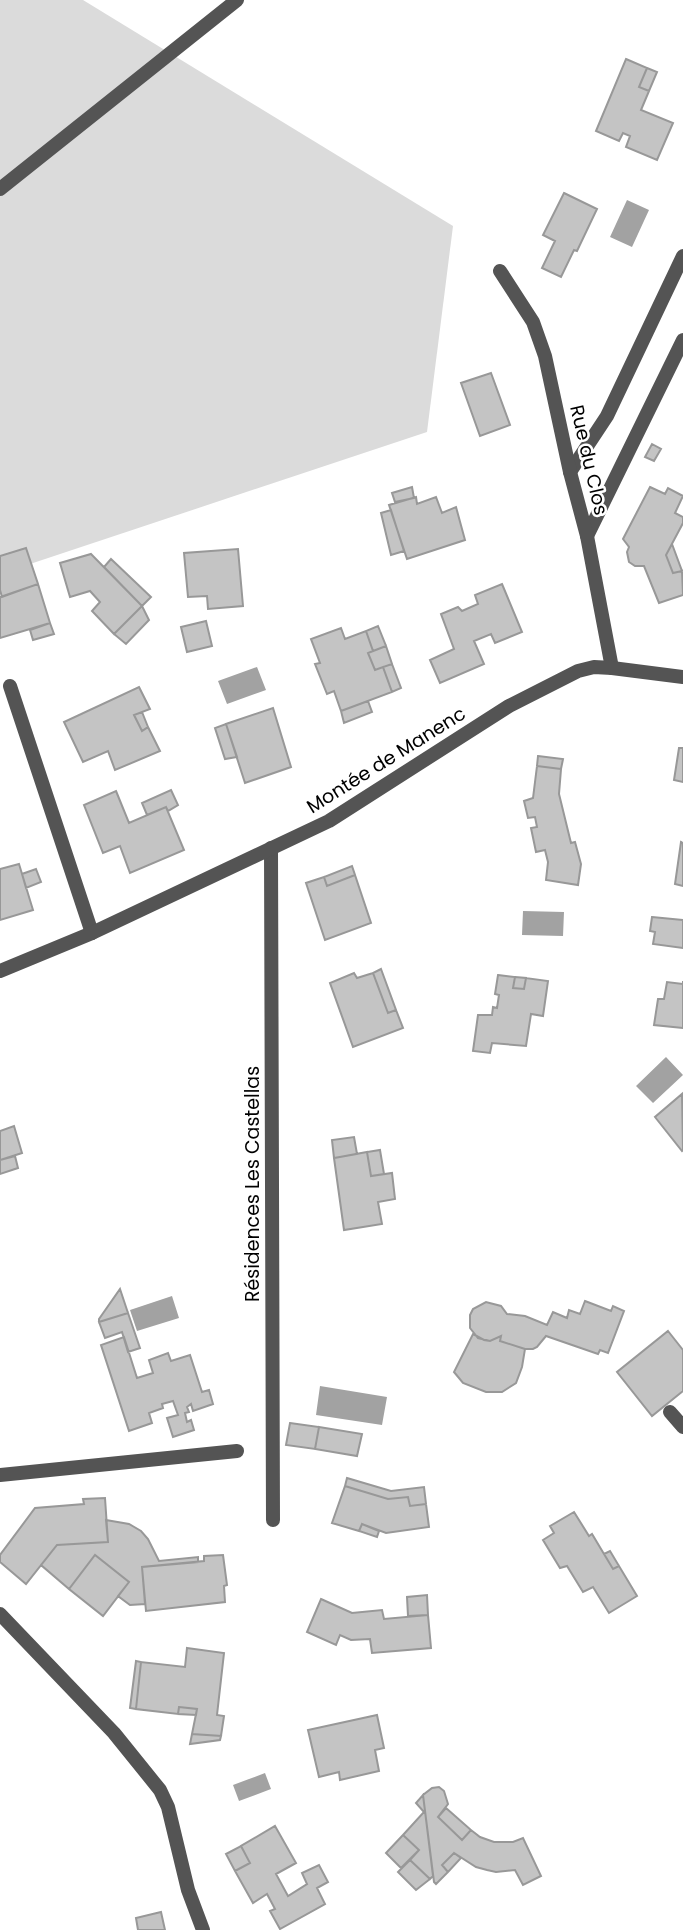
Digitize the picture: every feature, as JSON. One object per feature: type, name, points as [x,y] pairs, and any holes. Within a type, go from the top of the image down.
[{"type":"street","points":[[0,189],[237,0]]},
{"type":"street","points":[[570,472],[607,416],[683,256]]},
{"type":"street","name":"Rue du Clos","points":[[500,271],[538,333],[548,368],[587,536],[612,668]]},
{"type":"street","points":[[587,536],[683,340]]},
{"type":"street","name":"Montée de Manenc","points":[[0,971],[92,933],[330,821],[509,706],[578,671],[594,667],[612,668],[683,677]]},
{"type":"street","points":[[10,686],[92,933]]},
{"type":"street","name":"Résidences Les Castellas","points":[[271,848],[273,1520]]},
{"type":"street","points":[[670,1412],[683,1427]]},
{"type":"street","points":[[0,1475],[237,1451]]},
{"type":"street","points":[[0,1614],[114,1733],[160,1790],[167,1807],[188,1890],[203,1930]]},
{"type":"shaded area","points":[[0,0],[83,0],[453,226],[427,432],[0,574]]},
{"type":"shaded area","points":[[627,200],[649,210],[632,247],[610,237]]},
{"type":"shaded area","points":[[257,667],[266,690],[227,704],[218,681]]},
{"type":"shaded area","points":[[523,911],[564,912],[563,936],[522,935]]},
{"type":"shaded area","points":[[666,1057],[683,1075],[653,1103],[636,1086]]},
{"type":"shaded area","points":[[172,1296],[179,1318],[137,1331],[130,1310]]},
{"type":"shaded area","points":[[320,1386],[387,1397],[382,1425],[316,1415]]},
{"type":"shaded area","points":[[265,1773],[271,1789],[239,1801],[233,1785]]},
{"type":"building","points":[[626,59],[647,68],[639,87],[649,91],[641,110],[673,123],[657,160],[626,147],[630,136],[623,133],[619,141],[596,131]]},
{"type":"building","points":[[647,68],[657,72],[649,91],[639,87]]},
{"type":"building","points":[[564,193],[597,209],[561,277],[542,268],[555,241],[543,235]]},
{"type":"building","points":[[491,373],[510,425],[480,436],[461,383]]},
{"type":"building","points":[[652,444],[661,449],[654,461],[645,457]]},
{"type":"building","points":[[412,487],[414,498],[395,502],[392,493]]},
{"type":"building","points":[[650,487],[665,494],[668,488],[683,496],[675,513],[683,517],[683,523],[666,555],[673,573],[682,571],[683,595],[659,603],[644,566],[635,566],[629,562],[629,547],[623,539]]},
{"type":"building","points":[[416,497],[417,504],[436,497],[442,513],[456,507],[465,540],[407,559],[389,505]]},
{"type":"building","points":[[391,510],[404,551],[391,555],[381,513]]},
{"type":"building","points":[[672,544],[682,571],[673,573],[666,555]]},
{"type":"building","points":[[26,548],[38,584],[2,597],[0,556]]},
{"type":"building","points":[[238,549],[243,606],[208,609],[207,596],[188,597],[184,553]]},
{"type":"building","points":[[91,554],[142,606],[114,634],[92,611],[100,602],[90,591],[70,597],[60,563]]},
{"type":"building","points":[[111,559],[151,597],[142,606],[104,567]]},
{"type":"building","points":[[38,584],[50,623],[0,638],[0,597]]},
{"type":"building","points":[[502,584],[522,632],[495,643],[491,634],[474,641],[484,664],[440,683],[430,660],[454,649],[441,614],[458,607],[462,611],[478,604],[475,595]]},
{"type":"building","points":[[142,606],[149,620],[126,644],[114,634]]},
{"type":"building","points":[[206,621],[212,646],[187,652],[181,627]]},
{"type":"building","points":[[50,623],[54,634],[33,640],[30,630]]},
{"type":"building","points":[[378,626],[386,646],[373,651],[366,631]]},
{"type":"building","points":[[341,628],[345,639],[366,631],[373,651],[368,653],[375,670],[383,667],[392,692],[341,711],[334,691],[327,694],[315,664],[320,663],[311,639]]},
{"type":"building","points":[[386,646],[392,664],[375,670],[368,653]]},
{"type":"building","points":[[392,664],[401,688],[392,692],[383,667]]},
{"type":"building","points":[[139,687],[150,709],[134,715],[142,731],[148,727],[160,751],[115,770],[108,751],[83,762],[64,722]]},
{"type":"building","points":[[368,701],[372,712],[344,723],[341,711]]},
{"type":"building","points":[[273,708],[291,767],[245,783],[226,724]]},
{"type":"building","points":[[142,712],[148,727],[142,731],[134,715]]},
{"type":"building","points":[[226,724],[237,757],[225,759],[215,728]]},
{"type":"building","points":[[679,748],[683,748],[683,782],[674,780]]},
{"type":"building","points":[[538,756],[563,759],[561,769],[537,766]]},
{"type":"building","points":[[537,766],[561,769],[559,794],[571,843],[575,842],[581,864],[578,885],[546,880],[548,862],[545,850],[536,852],[531,828],[537,827],[535,817],[528,818],[524,801],[533,798]]},
{"type":"building","points":[[171,790],[178,805],[168,811],[166,807],[147,815],[142,803]]},
{"type":"building","points":[[116,791],[129,823],[166,807],[184,850],[130,873],[120,846],[103,853],[84,805]]},
{"type":"building","points":[[681,842],[683,843],[683,886],[675,884]]},
{"type":"building","points":[[19,864],[33,910],[0,920],[0,869]]},
{"type":"building","points":[[352,866],[355,875],[327,886],[324,877]]},
{"type":"building","points":[[36,869],[41,882],[26,888],[22,874]]},
{"type":"building","points":[[355,875],[371,923],[325,940],[306,883],[324,877],[327,886]]},
{"type":"building","points":[[652,917],[683,920],[683,948],[653,944],[655,932],[650,931]]},
{"type":"building","points":[[381,969],[396,1010],[388,1013],[373,973]]},
{"type":"building","points":[[354,973],[357,978],[373,973],[388,1013],[396,1010],[403,1028],[353,1047],[330,983]]},
{"type":"building","points":[[498,975],[515,977],[513,988],[524,989],[526,978],[548,981],[543,1016],[531,1014],[526,1046],[492,1043],[490,1053],[473,1051],[478,1015],[492,1015],[493,1007],[497,1008],[499,995],[495,994]]},
{"type":"building","points":[[515,977],[526,978],[524,989],[513,988]]},
{"type":"building","points":[[667,982],[683,984],[683,1028],[654,1025],[658,999],[664,999]]},
{"type":"building","points":[[682,1094],[683,1150],[682,1151],[655,1117]]},
{"type":"building","points":[[14,1126],[22,1153],[0,1160],[0,1131]]},
{"type":"building","points":[[354,1137],[357,1154],[334,1158],[332,1140]]},
{"type":"building","points":[[380,1150],[384,1174],[371,1176],[367,1152]]},
{"type":"building","points":[[367,1152],[371,1176],[392,1173],[395,1199],[378,1202],[382,1224],[344,1230],[334,1158]]},
{"type":"building","points":[[15,1156],[18,1168],[0,1174],[0,1160]]},
{"type":"building","points":[[120,1289],[128,1313],[99,1322],[99,1319]]},
{"type":"building","points":[[585,1301],[611,1311],[613,1306],[624,1311],[608,1353],[600,1350],[598,1354],[546,1336],[537,1347],[525,1349],[500,1341],[501,1336],[490,1341],[478,1338],[470,1328],[473,1309],[486,1302],[501,1306],[507,1314],[525,1316],[547,1325],[553,1312],[567,1318],[569,1310],[580,1314]]},
{"type":"building","points":[[128,1313],[140,1348],[128,1352],[122,1332],[105,1338],[99,1322]]},
{"type":"building","points":[[668,1331],[683,1350],[683,1391],[652,1416],[617,1372]]},
{"type":"building","points":[[473,1334],[490,1341],[501,1336],[500,1341],[525,1349],[516,1383],[502,1392],[486,1392],[463,1383],[454,1372]]},
{"type":"building","points":[[124,1337],[137,1378],[153,1373],[149,1360],[168,1353],[171,1361],[190,1355],[202,1392],[209,1390],[213,1404],[193,1411],[191,1404],[187,1407],[187,1422],[191,1420],[194,1430],[173,1437],[167,1418],[178,1415],[173,1401],[162,1404],[163,1408],[149,1413],[152,1423],[129,1431],[101,1345]]},
{"type":"building","points":[[290,1423],[319,1427],[315,1449],[286,1445]]},
{"type":"building","points":[[319,1427],[362,1434],[357,1456],[315,1449]]},
{"type":"building","points":[[347,1478],[391,1491],[424,1487],[426,1504],[410,1506],[408,1497],[388,1499],[345,1486]]},
{"type":"building","points":[[345,1486],[388,1499],[408,1497],[410,1506],[426,1504],[429,1527],[386,1533],[362,1524],[359,1531],[332,1523]]},
{"type":"building","points":[[105,1498],[108,1542],[57,1545],[26,1584],[0,1562],[0,1555],[35,1508],[84,1504],[83,1499]]},
{"type":"building","points":[[574,1512],[589,1536],[592,1534],[613,1569],[619,1566],[637,1596],[609,1613],[593,1587],[583,1592],[567,1566],[560,1568],[543,1540],[554,1533],[550,1526]]},
{"type":"building","points":[[106,1520],[129,1524],[141,1531],[159,1561],[198,1557],[198,1562],[142,1567],[145,1604],[130,1605],[118,1596],[129,1582],[95,1555],[69,1589],[41,1565],[57,1545],[108,1542]]},
{"type":"building","points":[[362,1524],[379,1531],[377,1537],[359,1531]]},
{"type":"building","points":[[610,1551],[619,1566],[613,1569],[604,1554]]},
{"type":"building","points":[[95,1555],[129,1582],[103,1616],[69,1589]]},
{"type":"building","points":[[223,1555],[227,1585],[224,1586],[225,1602],[146,1611],[142,1567],[204,1561],[204,1556]]},
{"type":"building","points":[[427,1595],[428,1615],[408,1616],[407,1597]]},
{"type":"building","points":[[321,1599],[352,1613],[382,1610],[384,1619],[428,1615],[431,1648],[372,1653],[370,1639],[351,1640],[340,1635],[336,1645],[307,1632]]},
{"type":"building","points":[[187,1648],[224,1653],[217,1715],[224,1716],[221,1736],[192,1734],[197,1709],[179,1707],[178,1714],[136,1709],[141,1662],[185,1667]]},
{"type":"building","points":[[136,1661],[141,1662],[136,1709],[130,1708]]},
{"type":"building","points":[[179,1707],[197,1709],[196,1715],[178,1714]]},
{"type":"building","points":[[377,1715],[384,1748],[375,1750],[379,1771],[340,1780],[339,1772],[319,1777],[308,1730]]},
{"type":"building","points":[[192,1734],[221,1736],[220,1740],[190,1744]]},
{"type":"building","points":[[439,1787],[444,1791],[448,1804],[438,1817],[462,1840],[471,1830],[494,1842],[513,1842],[523,1838],[541,1876],[523,1885],[515,1870],[496,1872],[476,1867],[454,1853],[442,1865],[448,1872],[436,1884],[423,1795],[432,1788]]},
{"type":"building","points":[[423,1795],[433,1876],[430,1879],[410,1860],[419,1850],[403,1835],[424,1812],[416,1803]]},
{"type":"building","points":[[446,1808],[471,1830],[462,1840],[438,1817]]},
{"type":"building","points":[[275,1826],[296,1863],[276,1874],[288,1896],[307,1884],[302,1873],[319,1865],[328,1882],[317,1888],[325,1904],[280,1929],[270,1911],[275,1909],[267,1894],[253,1903],[235,1871],[250,1863],[241,1846]]},
{"type":"building","points":[[403,1835],[419,1850],[401,1868],[386,1853]]},
{"type":"building","points":[[241,1846],[250,1863],[235,1871],[226,1854]]},
{"type":"building","points":[[454,1853],[461,1858],[448,1872],[442,1865]]},
{"type":"building","points":[[410,1860],[430,1879],[416,1890],[398,1872]]},
{"type":"building","points":[[161,1912],[165,1930],[138,1930],[136,1918]]}]
